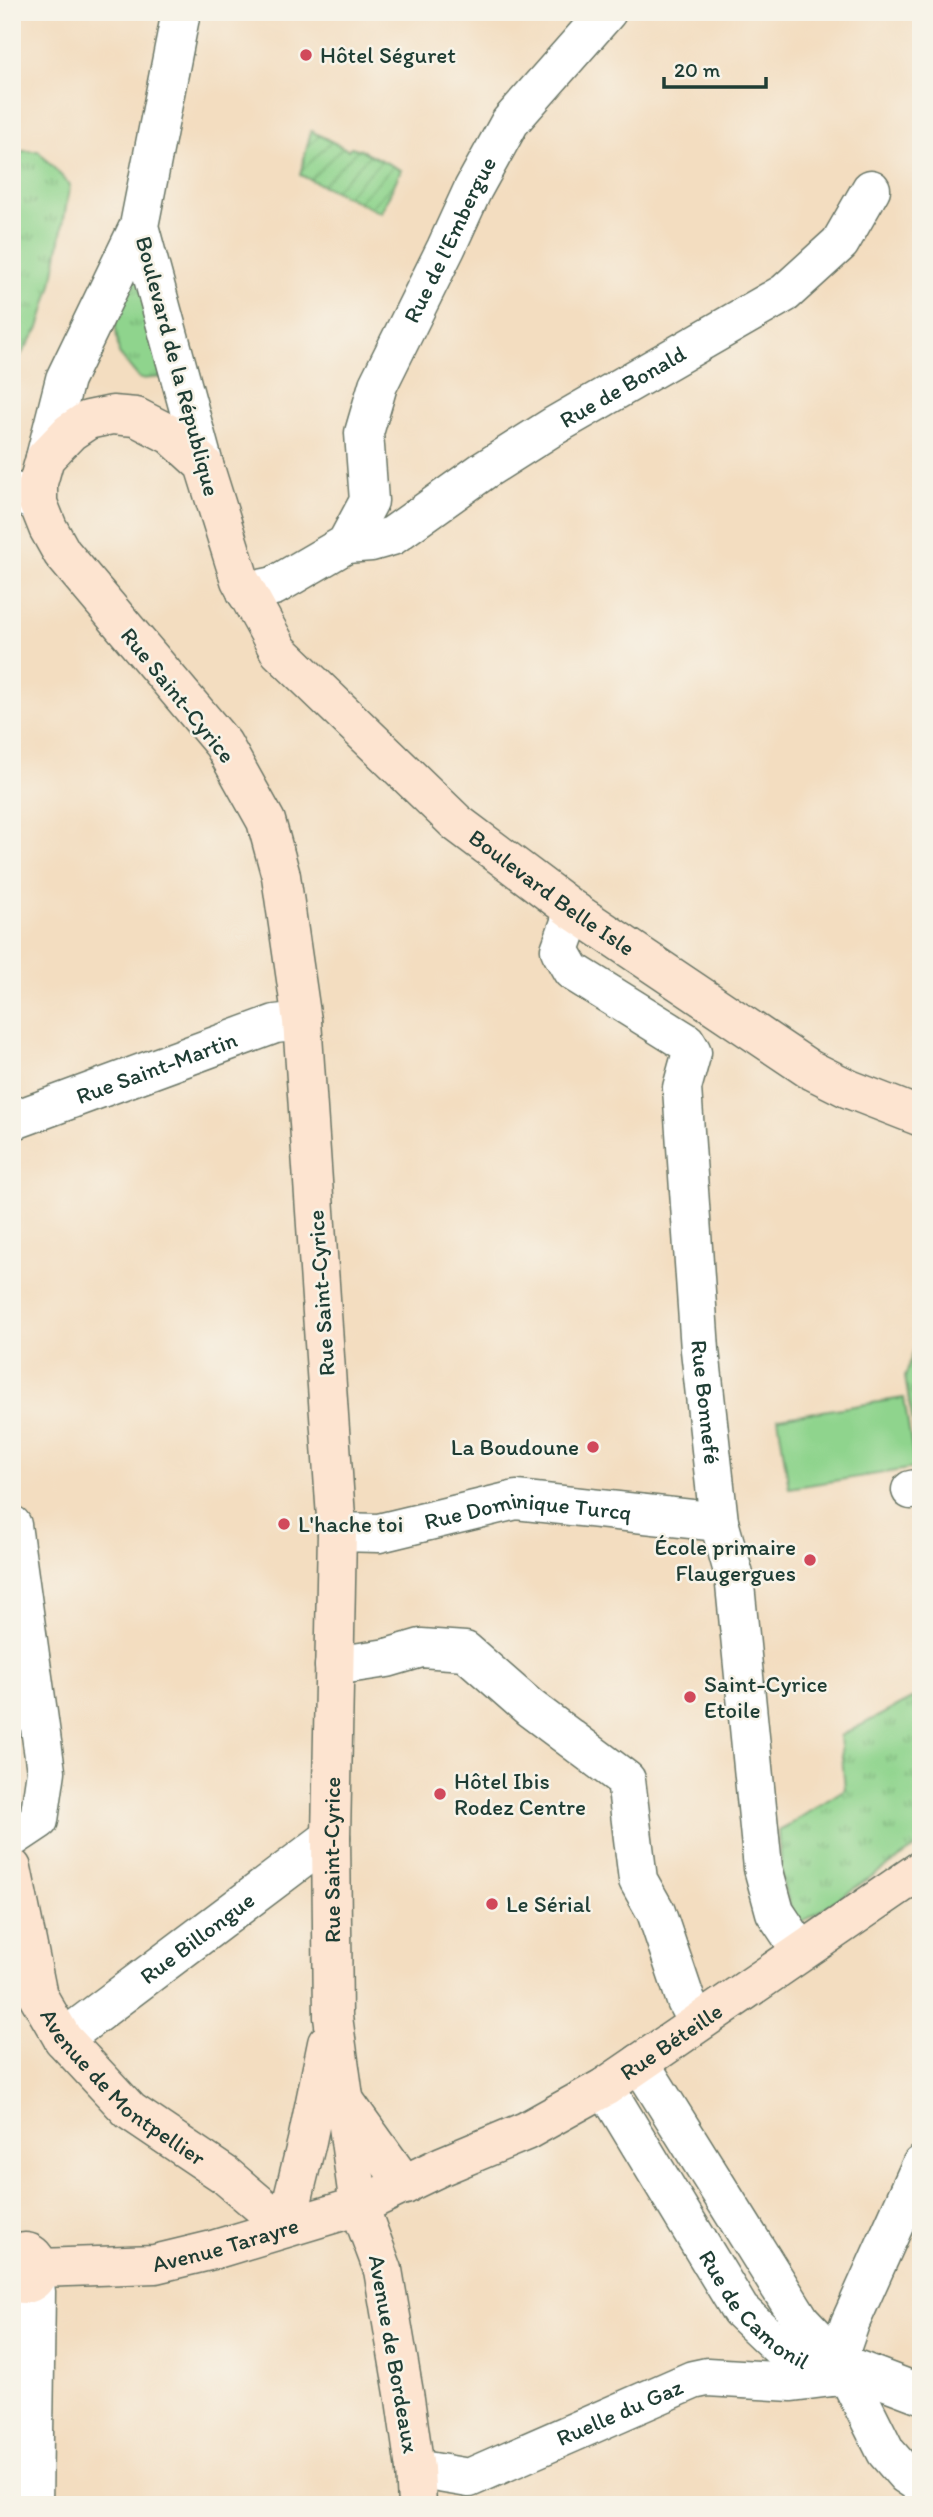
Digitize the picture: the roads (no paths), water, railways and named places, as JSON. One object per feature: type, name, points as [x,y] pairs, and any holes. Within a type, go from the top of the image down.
[{"type":"main road","points":[[45,458],[70,432],[89,420],[112,415],[136,417],[171,435],[204,465]]},
{"type":"main road","name":"Rue Saint-Cyrice","points":[[45,458],[38,483],[25,497],[48,528],[62,553],[223,744],[266,821],[281,876],[302,1021],[337,1532],[331,1837],[333,2017],[359,2206]]},
{"type":"main road","name":"Boulevard de la République","points":[[204,465],[246,592]]},
{"type":"main road","name":"Boulevard Belle Isle","points":[[246,592],[279,651],[457,823],[574,911],[809,1069],[849,1089],[921,1117]]},
{"type":"main road","name":"Avenue de Montpellier","points":[[12,1868],[38,1996],[64,2039],[130,2111],[225,2175],[286,2227]]},
{"type":"main road","name":"Rue Béteille","points":[[405,2185],[526,2131],[605,2087],[921,1870]]},
{"type":"main road","points":[[286,2227],[333,2017]]},
{"type":"main road","points":[[344,2099],[405,2185]]},
{"type":"main road","name":"Avenue Tarayre","points":[[24,2272],[155,2264],[359,2206],[405,2185]]},
{"type":"main road","name":"Avenue de Bordeaux","points":[[359,2206],[383,2270],[416,2487]]},
{"type":"street","name":"Boulevard de la République","points":[[181,12],[139,226],[204,465]]},
{"type":"street","name":"Rue de l'Embergue","points":[[358,543],[369,500],[364,433],[378,385],[472,189],[510,122],[607,12]]},
{"type":"street","name":"Rue de Bonald","points":[[246,592],[274,586],[358,543],[392,536],[483,471],[554,426],[785,293],[840,243],[871,189]]},
{"type":"street","name":"Rue Saint-Cyrice","points":[[45,458],[65,379],[139,226]]},
{"type":"street","name":"Rue Bonnefé","points":[[574,911],[560,950],[572,971],[686,1042],[692,1052],[682,1088],[700,1350],[719,1522],[734,1576],[763,1868],[775,1912],[801,1951]]},
{"type":"street","name":"Rue Saint-Martin","points":[[12,1121],[275,1024],[302,1021]]},
{"type":"street","name":"Rue Dominique Turcq","points":[[337,1532],[379,1532],[516,1500],[719,1522]]},
{"type":"street","points":[[12,1525],[47,1771],[39,1820],[12,1839]]},
{"type":"street","points":[[334,1666],[387,1658],[421,1648],[465,1651],[530,1708],[626,1780],[638,1880],[656,1912],[697,2023]]},
{"type":"street","name":"Rue Billongue","points":[[64,2039],[331,1837]]},
{"type":"street","points":[[640,2063],[801,2321],[837,2371],[921,2394]]},
{"type":"street","name":"Rue de Camonil","points":[[605,2087],[740,2310],[779,2347],[837,2371],[886,2452],[906,2475],[921,2485]]},
{"type":"street","points":[[837,2371],[850,2323],[921,2165]]},
{"type":"street","points":[[24,2272],[36,2291],[33,2505]]},
{"type":"street","name":"Ruelle du Gaz","points":[[416,2487],[474,2492],[693,2379],[706,2377],[792,2382],[837,2371]]},
{"type":"place","name":"Hôtel Séguret","points":[[306,55]]},
{"type":"place","name":"La Boudoune","points":[[593,1447]]},
{"type":"place","name":"L'hache toi","points":[[284,1524]]},
{"type":"place","name":"École primaire Flaugergues","points":[[810,1560]]},
{"type":"place","name":"Saint-Cyrice Etoile","points":[[690,1697]]},
{"type":"place","name":"Hôtel Ibis Rodez Centre","points":[[440,1794]]},
{"type":"place","name":"Le Sérial","points":[[492,1904]]}]
